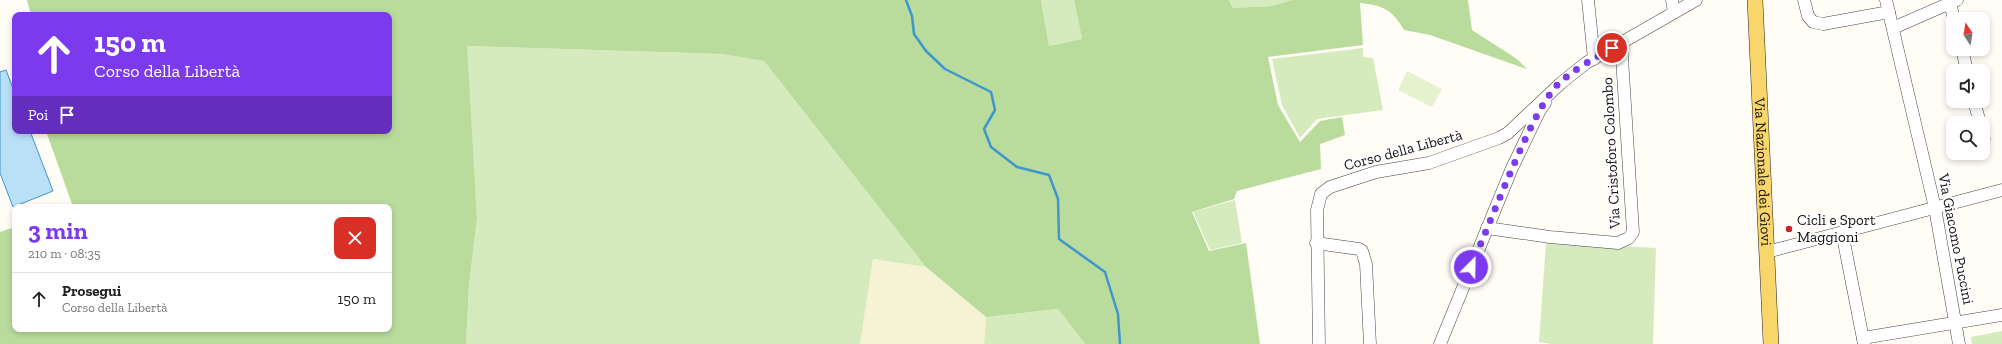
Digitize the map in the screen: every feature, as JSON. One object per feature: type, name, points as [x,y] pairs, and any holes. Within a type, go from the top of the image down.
[{"type":"main road","name":"Via Nazionale dei Giovi","points":[[1755,0],[1771,344]]},
{"type":"street","points":[[1588,0],[1594,59]]},
{"type":"street","points":[[1672,0],[1674,12]]},
{"type":"street","name":"Corso della Libertà","points":[[1319,344],[1316,243],[1317,210],[1322,194],[1330,187],[1376,172],[1428,163],[1499,138],[1508,133],[1553,90],[1586,63],[1696,0]]},
{"type":"street","points":[[1804,0],[1808,16],[1813,22],[1823,24],[1889,12]]},
{"type":"street","name":"Via Giacomo Puccini","points":[[1886,0],[1935,208],[1959,344]]},
{"type":"street","points":[[1893,28],[1954,1],[1954,12]]},
{"type":"street","name":"Via Cristoforo Colombo","points":[[1487,228],[1550,237],[1618,243],[1629,238],[1633,232],[1621,42]]},
{"type":"street","points":[[1440,344],[1487,228],[1530,131],[1540,110],[1553,90]]},
{"type":"street","points":[[1767,252],[2002,190]]},
{"type":"street","points":[[1842,232],[1863,341],[2002,315]]},
{"type":"street","points":[[1316,243],[1359,248],[1365,256],[1370,344]]},
{"type":"shaded area","points":[[873,259],[926,267],[986,317],[984,344],[860,344]]},
{"type":"green space","points":[[27,0],[1041,0],[1049,46],[1082,39],[1074,0],[1229,0],[1233,8],[1272,6],[1292,0],[1468,0],[1472,30],[1517,59],[1527,69],[1430,35],[1404,30],[1391,13],[1375,5],[1360,3],[1363,45],[1268,57],[1278,105],[1300,142],[1320,121],[1342,117],[1345,135],[1320,144],[1321,169],[1237,191],[1234,199],[1192,212],[1209,251],[1246,243],[1260,344],[1085,344],[1058,309],[986,317],[926,267],[764,61],[723,54],[467,46],[477,218],[469,286],[466,344],[0,344],[0,232],[12,228],[12,332],[392,332],[392,204],[72,204],[47,134],[392,134],[392,12],[30,12]]},
{"type":"green space","points":[[1041,0],[1074,0],[1082,39],[1049,46]]},
{"type":"green space","points":[[1229,0],[1292,0],[1272,6],[1233,8]]},
{"type":"green space","points":[[466,46],[724,54],[764,61],[926,267],[873,259],[860,344],[466,344],[469,286],[477,218]]},
{"type":"green space","points":[[1363,48],[1363,57],[1373,58],[1383,110],[1317,119],[1300,138],[1282,105],[1272,59]]},
{"type":"green space","points":[[1407,71],[1442,89],[1432,107],[1398,90]]},
{"type":"green space","points":[[1235,200],[1242,243],[1210,250],[1193,212]]},
{"type":"green space","points":[[1546,242],[1656,248],[1653,344],[1551,344],[1539,342]]},
{"type":"green space","points":[[1058,309],[1085,344],[984,344],[986,317]]},
{"type":"green space","points":[[2002,331],[2002,344],[1972,344],[1971,337]]},
{"type":"water","points":[[6,70],[12,86],[12,134],[31,134],[53,191],[20,204],[12,204],[0,173],[0,72]]},
{"type":"waterway","points":[[906,0],[912,16],[914,34],[926,51],[945,69],[991,92],[995,110],[984,129],[991,147],[1017,167],[1049,175],[1058,199],[1059,239],[1105,272],[1118,314],[1120,344]]},
{"type":"place","name":"Cicli e Sport Maggioni","points":[[1789,229]]},
{"type":"route","points":[[1471,267],[1512,168],[1540,110],[1553,90],[1561,82],[1586,63],[1612,48]]}]
